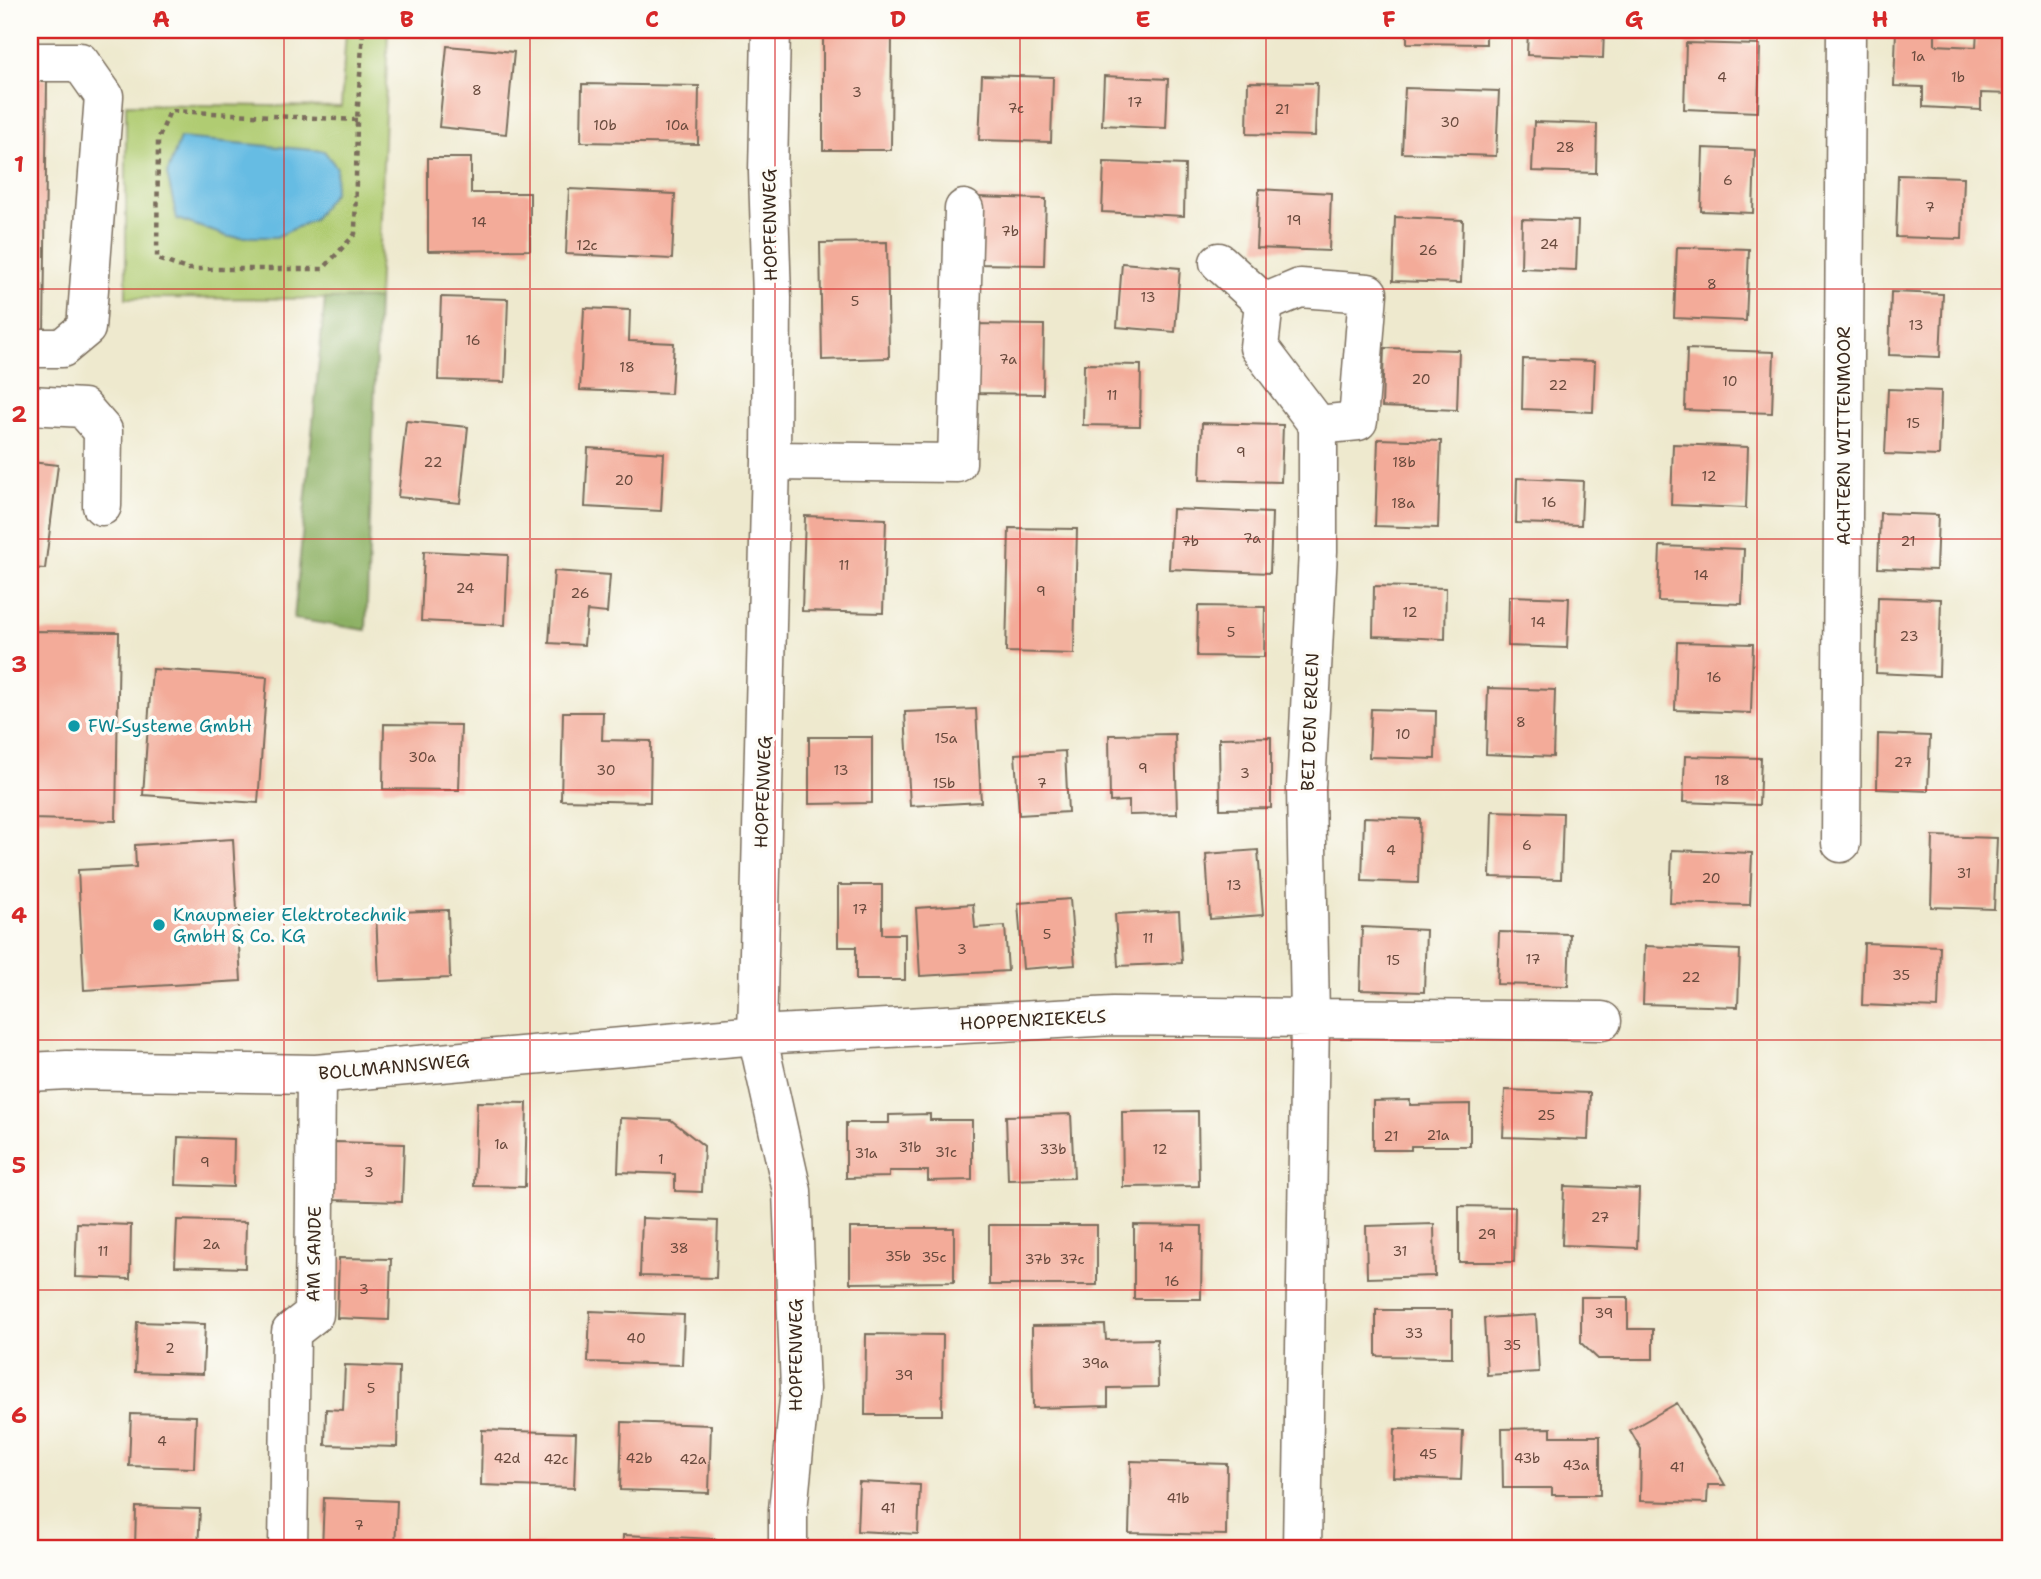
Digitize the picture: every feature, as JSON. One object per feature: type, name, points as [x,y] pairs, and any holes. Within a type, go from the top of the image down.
[{"type":"street","name":"HOPFENWEG","points":[[771,30],[768,172],[772,298],[771,461],[757,1035],[792,1191],[800,1389],[788,1510],[788,1549]]},
{"type":"street","name":"ACHTERN WITTENMOOR","points":[[1841,843],[1846,30]]},
{"type":"street","points":[[30,62],[80,62],[104,96],[86,328],[62,348],[30,348]]},
{"type":"street","points":[[771,461],[957,463],[964,209]]},
{"type":"street","points":[[1219,262],[1264,303]]},
{"type":"street","points":[[1300,288],[1368,293],[1358,421],[1318,425],[1259,347],[1264,303],[1300,288]]},
{"type":"street","points":[[30,405],[83,408],[103,431],[102,506]]},
{"type":"street","name":"BEI DEN ERLEN","points":[[1310,1018],[1306,788],[1318,551],[1318,425]]},
{"type":"street","name":"HOPPENRIEKELS","points":[[757,1035],[1112,1016],[1602,1021]]},
{"type":"street","points":[[1301,1549],[1310,1018]]},
{"type":"street","name":"BOLLMANNSWEG","points":[[30,1072],[67,1070],[316,1074],[757,1035]]},
{"type":"street","name":"AM SANDE","points":[[288,1549],[291,1332],[314,1314],[316,1074]]},
{"type":"path","points":[[357,120],[170,111],[158,141],[157,259],[187,269],[323,269],[355,234],[357,120],[363,30]]},
{"type":"green space","points":[[346,30],[388,30],[378,299],[126,298],[126,104],[341,107]]},
{"type":"green space","points":[[325,299],[378,299],[366,630],[294,619]]},
{"type":"water","points":[[180,138],[324,151],[337,168],[334,192],[313,220],[276,237],[229,237],[177,219],[167,174]]},
{"type":"building","points":[[1407,30],[1486,30],[1486,44],[1407,43]]},
{"type":"building","points":[[1528,30],[1604,30],[1603,58],[1527,55]]},
{"type":"building","points":[[1896,30],[1935,30],[1935,45],[1976,47],[1977,30],[2011,31],[2011,94],[1981,93],[1981,110],[1923,107],[1923,87],[1894,86]]},
{"type":"building","points":[[823,34],[892,34],[891,150],[823,150]]},
{"type":"building","points":[[1686,43],[1760,45],[1758,112],[1684,109]]},
{"type":"building","points":[[447,46],[514,52],[506,134],[439,127]]},
{"type":"building","points":[[982,75],[1053,77],[1051,142],[979,140]]},
{"type":"building","points":[[1104,76],[1168,79],[1166,128],[1102,125]]},
{"type":"building","points":[[30,79],[47,79],[44,337],[30,337]]},
{"type":"building","points":[[1248,82],[1317,83],[1315,136],[1247,134]]},
{"type":"building","points":[[582,84],[699,86],[698,144],[581,142]]},
{"type":"building","points":[[1405,88],[1499,91],[1496,156],[1402,153]]},
{"type":"building","points":[[1534,122],[1597,124],[1596,173],[1532,171]]},
{"type":"building","points":[[1703,148],[1755,150],[1753,213],[1701,211]]},
{"type":"building","points":[[428,158],[471,158],[471,193],[530,193],[530,250],[428,251]]},
{"type":"building","points":[[1104,162],[1185,165],[1184,216],[1102,212]]},
{"type":"building","points":[[1898,175],[1964,177],[1962,239],[1896,237]]},
{"type":"building","points":[[569,189],[675,194],[672,259],[566,254]]},
{"type":"building","points":[[1259,189],[1331,193],[1329,251],[1256,248]]},
{"type":"building","points":[[976,197],[1046,199],[1044,265],[974,264]]},
{"type":"building","points":[[1395,217],[1463,220],[1461,283],[1393,281]]},
{"type":"building","points":[[1522,219],[1578,221],[1576,270],[1521,268]]},
{"type":"building","points":[[887,242],[889,358],[822,360],[820,243]]},
{"type":"building","points":[[1677,247],[1749,249],[1746,321],[1674,318]]},
{"type":"building","points":[[1122,263],[1180,268],[1175,332],[1117,327]]},
{"type":"building","points":[[1891,292],[1943,294],[1940,357],[1889,355]]},
{"type":"building","points":[[441,297],[508,299],[505,382],[438,380]]},
{"type":"building","points":[[584,308],[630,310],[629,341],[674,343],[671,394],[580,390]]},
{"type":"building","points":[[973,324],[1044,325],[1043,394],[972,393]]},
{"type":"building","points":[[1384,348],[1459,350],[1457,410],[1382,407]]},
{"type":"building","points":[[1687,349],[1774,352],[1772,413],[1685,410]]},
{"type":"building","points":[[1523,359],[1595,361],[1593,412],[1522,409]]},
{"type":"building","points":[[1084,364],[1141,365],[1140,426],[1083,425]]},
{"type":"building","points":[[1888,389],[1941,391],[1939,456],[1885,454]]},
{"type":"building","points":[[406,421],[468,427],[460,503],[398,497]]},
{"type":"building","points":[[1202,423],[1283,425],[1281,482],[1200,480]]},
{"type":"building","points":[[1378,439],[1441,441],[1438,528],[1375,526]]},
{"type":"building","points":[[1673,444],[1748,447],[1746,508],[1671,505]]},
{"type":"building","points":[[588,448],[664,453],[661,511],[585,507]]},
{"type":"building","points":[[30,462],[58,465],[45,569],[30,568]]},
{"type":"building","points":[[1517,478],[1583,481],[1581,525],[1516,523]]},
{"type":"building","points":[[1172,509],[1272,513],[1270,573],[1169,569]]},
{"type":"building","points":[[1880,513],[1938,515],[1936,570],[1878,568]]},
{"type":"building","points":[[805,516],[886,519],[883,613],[802,611]]},
{"type":"building","points":[[1009,528],[1077,529],[1074,654],[1006,652]]},
{"type":"building","points":[[1660,546],[1744,549],[1742,604],[1658,601]]},
{"type":"building","points":[[424,551],[508,555],[505,625],[421,621]]},
{"type":"building","points":[[554,571],[610,575],[607,613],[587,611],[584,645],[549,643]]},
{"type":"building","points":[[1374,586],[1446,588],[1445,639],[1373,636]]},
{"type":"building","points":[[1509,596],[1569,598],[1567,648],[1508,646]]},
{"type":"building","points":[[1878,597],[1941,599],[1939,676],[1876,673]]},
{"type":"building","points":[[1198,606],[1265,607],[1264,657],[1197,656]]},
{"type":"building","name":"FW-Systeme GmbH","points":[[30,631],[119,632],[116,821],[30,819]]},
{"type":"building","points":[[1677,642],[1753,644],[1751,713],[1675,710]]},
{"type":"building","points":[[152,669],[267,677],[258,803],[143,795]]},
{"type":"building","points":[[1488,688],[1555,690],[1553,757],[1486,754]]},
{"type":"building","points":[[976,709],[981,802],[910,806],[905,712]]},
{"type":"building","points":[[1371,709],[1436,711],[1435,759],[1369,757]]},
{"type":"building","points":[[563,712],[603,712],[602,740],[651,741],[650,802],[561,800]]},
{"type":"building","points":[[384,724],[461,725],[459,790],[383,789]]},
{"type":"building","points":[[1175,734],[1177,814],[1129,815],[1129,801],[1110,802],[1109,735]]},
{"type":"building","points":[[1878,734],[1930,736],[1928,791],[1877,789]]},
{"type":"building","points":[[809,737],[872,737],[872,803],[809,804]]},
{"type":"building","points":[[1271,737],[1271,808],[1220,809],[1219,738]]},
{"type":"building","points":[[1065,751],[1068,812],[1019,815],[1015,754]]},
{"type":"building","points":[[1685,756],[1761,758],[1759,805],[1683,802]]},
{"type":"building","points":[[1492,811],[1563,813],[1561,879],[1490,877]]},
{"type":"building","points":[[1364,817],[1420,819],[1418,883],[1362,881]]},
{"type":"building","points":[[1933,836],[1997,838],[1994,909],[1931,907]]},
{"type":"building","name":"Knaupmeier Elektrotechnik GmbH & Co. KG","points":[[233,839],[241,981],[84,990],[78,870],[136,867],[135,845]]},
{"type":"building","points":[[1258,850],[1263,915],[1210,919],[1206,854]]},
{"type":"building","points":[[1672,850],[1752,853],[1750,905],[1670,903]]},
{"type":"building","points":[[838,885],[882,885],[882,934],[905,934],[905,980],[856,980],[856,947],[838,947]]},
{"type":"building","points":[[1070,899],[1075,965],[1023,969],[1018,903]]},
{"type":"building","points":[[973,904],[975,928],[1005,926],[1008,971],[920,976],[916,908]]},
{"type":"building","points":[[448,910],[450,978],[379,981],[376,913]]},
{"type":"building","points":[[1179,911],[1182,963],[1118,966],[1115,914]]},
{"type":"building","points":[[1362,927],[1426,930],[1424,992],[1360,990]]},
{"type":"building","points":[[1499,932],[1570,934],[1568,986],[1497,984]]},
{"type":"building","points":[[1864,943],[1940,946],[1938,1008],[1862,1005]]},
{"type":"building","points":[[2006,943],[2011,943],[2011,997],[2004,996]]},
{"type":"building","points":[[1645,946],[1740,950],[1738,1007],[1643,1004]]},
{"type":"building","points":[[1505,1090],[1590,1093],[1588,1140],[1503,1137]]},
{"type":"building","points":[[1410,1100],[1410,1105],[1470,1104],[1470,1146],[1411,1146],[1411,1150],[1373,1150],[1373,1101]]},
{"type":"building","points":[[477,1102],[527,1103],[525,1187],[474,1186]]},
{"type":"building","points":[[1198,1111],[1199,1186],[1123,1187],[1122,1112]]},
{"type":"building","points":[[930,1114],[930,1120],[972,1120],[972,1180],[928,1181],[928,1171],[889,1171],[889,1177],[846,1178],[846,1123],[889,1123],[889,1115]]},
{"type":"building","points":[[1071,1114],[1074,1178],[1008,1180],[1006,1116]]},
{"type":"building","points":[[620,1118],[671,1120],[704,1146],[702,1192],[675,1191],[675,1174],[618,1172]]},
{"type":"building","points":[[178,1137],[234,1139],[233,1187],[176,1185]]},
{"type":"building","points":[[335,1142],[404,1144],[402,1202],[333,1200]]},
{"type":"building","points":[[1564,1186],[1639,1189],[1637,1248],[1562,1245]]},
{"type":"building","points":[[1459,1206],[1515,1207],[1514,1262],[1459,1262]]},
{"type":"building","points":[[642,1218],[718,1221],[716,1278],[640,1276]]},
{"type":"building","points":[[177,1220],[246,1222],[245,1268],[175,1266]]},
{"type":"building","points":[[77,1223],[131,1225],[130,1279],[75,1277]]},
{"type":"building","points":[[1434,1224],[1435,1276],[1367,1278],[1366,1226]]},
{"type":"building","points":[[989,1225],[1097,1225],[1097,1285],[989,1285]]},
{"type":"building","points":[[1134,1225],[1202,1226],[1201,1299],[1134,1299]]},
{"type":"building","points":[[850,1228],[954,1228],[954,1282],[850,1283]]},
{"type":"building","points":[[339,1258],[391,1259],[389,1320],[337,1318]]},
{"type":"building","points":[[1581,1297],[1628,1297],[1628,1329],[1653,1329],[1653,1359],[1598,1359],[1581,1343]]},
{"type":"building","points":[[1376,1310],[1452,1310],[1452,1357],[1376,1356]]},
{"type":"building","points":[[590,1311],[684,1315],[682,1365],[588,1362]]},
{"type":"building","points":[[1536,1315],[1539,1372],[1487,1375],[1484,1318]]},
{"type":"building","points":[[137,1322],[205,1324],[203,1374],[135,1372]]},
{"type":"building","points":[[1105,1325],[1106,1340],[1157,1339],[1158,1387],[1108,1388],[1108,1406],[1033,1408],[1032,1326]]},
{"type":"building","points":[[866,1334],[943,1335],[942,1415],[865,1415]]},
{"type":"building","points":[[345,1365],[399,1367],[397,1447],[325,1445],[326,1409],[343,1410]]},
{"type":"building","points":[[1677,1403],[1725,1485],[1708,1485],[1707,1503],[1640,1501],[1641,1449],[1630,1430]]},
{"type":"building","points":[[131,1414],[196,1416],[194,1468],[129,1466]]},
{"type":"building","points":[[622,1422],[711,1425],[709,1493],[620,1490]]},
{"type":"building","points":[[1551,1428],[1551,1436],[1600,1436],[1600,1495],[1552,1495],[1552,1488],[1503,1488],[1502,1429]]},
{"type":"building","points":[[1395,1429],[1463,1431],[1461,1480],[1393,1477]]},
{"type":"building","points":[[482,1430],[576,1433],[574,1488],[481,1485]]},
{"type":"building","points":[[1131,1461],[1227,1464],[1226,1535],[1129,1533]]},
{"type":"building","points":[[859,1482],[920,1485],[918,1534],[857,1531]]},
{"type":"building","points":[[324,1498],[397,1501],[395,1549],[322,1549]]},
{"type":"building","points":[[136,1507],[200,1509],[198,1549],[135,1549]]},
{"type":"building","points":[[623,1535],[716,1539],[715,1549],[623,1549]]},
{"type":"building","points":[[496,1544],[589,1547],[589,1549],[496,1549]]},
{"type":"place","name":"FW-Systeme GmbH","points":[[74,726]]},
{"type":"place","name":"Knaupmeier Elektrotechnik GmbH & Co. KG","points":[[159,925]]}]
